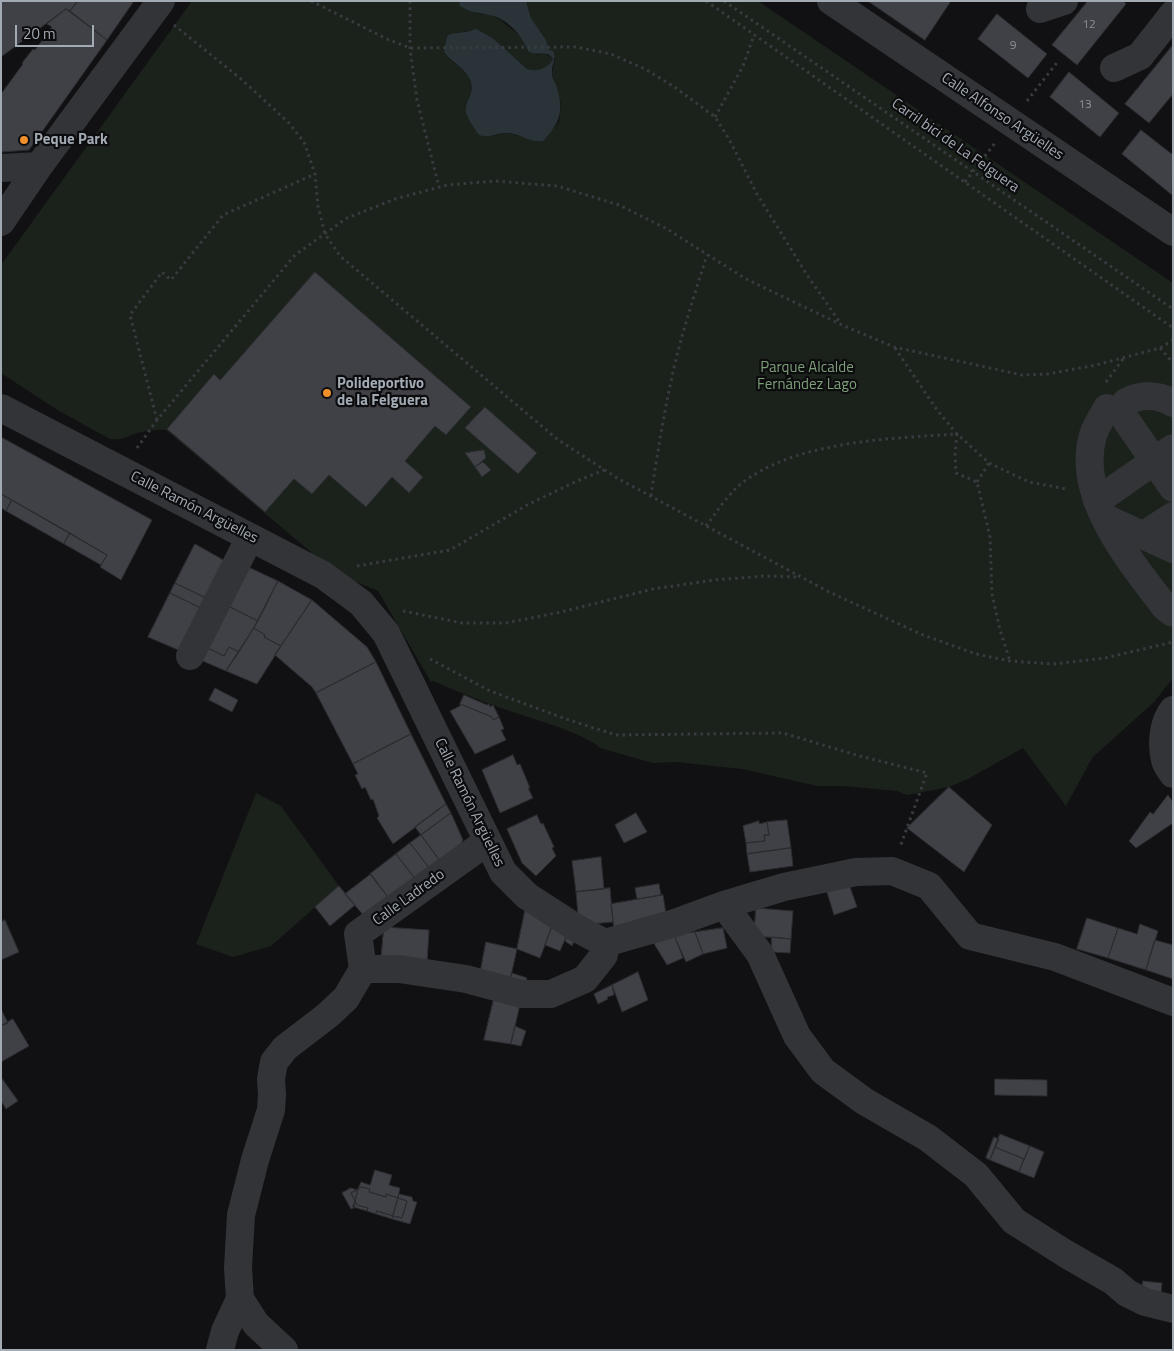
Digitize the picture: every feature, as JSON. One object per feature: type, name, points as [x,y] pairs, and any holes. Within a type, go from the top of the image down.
[{"type":"street","name":"Calle Alfonso Argüelles","points":[[831,1],[1173,232]]},
{"type":"street","points":[[1,222],[39,166],[166,12]]},
{"type":"street","points":[[1114,68],[1140,56],[1173,14]]},
{"type":"street","points":[[1,168],[39,166]]},
{"type":"street","points":[[1169,598],[1123,550],[1101,510],[1091,472],[1091,451],[1093,435],[1120,410],[1146,396],[1157,397],[1173,403]]},
{"type":"street","name":"Calle Ramón Argüelles","points":[[1,408],[323,575],[361,603],[386,634],[503,872],[527,896],[578,929],[605,943]]},
{"type":"street","points":[[1120,410],[1163,454],[1173,488]]},
{"type":"street","points":[[1101,510],[1163,454]]},
{"type":"street","points":[[1101,510],[1144,535],[1173,549]]},
{"type":"street","points":[[1144,535],[1173,516]]},
{"type":"street","points":[[190,656],[250,537]]},
{"type":"street","points":[[1173,710],[1168,716],[1163,745],[1165,762],[1173,774]]},
{"type":"street","name":"Calle Ladredo","points":[[363,969],[358,934],[488,841]]},
{"type":"street","points":[[220,1350],[225,1332],[240,1299],[238,1268],[241,1215],[255,1160],[271,1110],[271,1079],[274,1062],[285,1048],[328,1015],[346,998],[363,969],[399,969],[466,979],[522,994],[551,994],[585,979],[604,955],[605,943],[676,923],[724,905],[784,887],[856,872],[892,871],[929,886],[970,936],[1055,957],[1173,1002]]},
{"type":"street","points":[[724,905],[760,954],[798,1036],[823,1071],[864,1100],[928,1138],[976,1175],[1014,1221],[1113,1281],[1127,1293],[1145,1302],[1173,1309]]},
{"type":"street","points":[[240,1299],[256,1324],[284,1350]]},
{"type":"path","points":[[312,1],[387,40],[410,48],[576,47],[611,54],[645,68],[715,117],[757,194],[806,275],[842,325]]},
{"type":"path","points":[[410,1],[410,48],[418,100],[439,187]]},
{"type":"path","points":[[706,1],[1173,328]]},
{"type":"path","name":"Carril bici de La Felguera","points":[[724,1],[1173,310]]},
{"type":"path","points":[[166,12],[288,122],[304,142],[315,174],[318,206],[325,234],[340,256],[558,439],[605,470],[829,592],[923,635],[976,654],[1010,661],[1053,664],[1105,658],[1173,642]]},
{"type":"path","points":[[715,117],[743,66],[754,35]]},
{"type":"path","points":[[157,420],[130,315],[162,272],[171,280],[223,215],[315,174]]},
{"type":"path","points":[[121,470],[157,420],[295,255],[347,218],[395,199],[439,187],[495,181],[557,186],[619,206],[667,229],[746,279],[842,325],[894,347],[1022,375],[1048,374],[1096,365],[1160,348],[1173,340]]},
{"type":"path","points":[[651,496],[674,370],[691,304],[707,254]]},
{"type":"path","points":[[894,347],[936,410],[957,434],[989,463],[1029,482],[1067,489]]},
{"type":"path","points":[[1160,348],[1173,363]]},
{"type":"path","points":[[706,526],[730,493],[749,478],[779,462],[840,445],[905,437],[957,434]]},
{"type":"path","points":[[957,434],[955,453],[956,473],[977,482]]},
{"type":"path","points":[[989,463],[977,482],[990,538],[992,594],[1000,630],[1010,661]]},
{"type":"path","points":[[352,566],[450,550],[527,505],[605,470]]},
{"type":"path","points":[[361,603],[462,623],[506,623],[561,612],[662,587],[714,580],[765,576],[799,576]]},
{"type":"path","points":[[423,655],[490,690],[566,719],[616,735],[783,733],[856,755],[927,773],[892,871]]},
{"type":"green space","name":"Parque Alcalde Fernández Lago","points":[[192,1],[460,1],[460,5],[478,14],[491,15],[499,19],[523,38],[528,51],[537,55],[545,53],[552,58],[553,61],[544,68],[531,70],[527,69],[494,39],[473,30],[456,33],[446,38],[444,52],[465,73],[471,84],[472,90],[468,106],[472,124],[490,136],[508,133],[538,141],[543,140],[559,122],[561,104],[552,74],[555,59],[549,51],[546,40],[531,18],[526,1],[758,1],[1173,283],[1173,678],[1154,702],[1092,758],[1066,806],[1023,748],[968,779],[949,787],[907,795],[897,791],[843,786],[817,786],[742,769],[676,762],[653,763],[600,748],[581,736],[492,705],[433,681],[431,682],[378,591],[337,574],[166,430],[148,431],[121,439],[110,439],[59,411],[1,373],[1,265]],"holes":[[[315,272],[471,407],[446,435],[435,426],[405,461],[423,477],[410,492],[392,477],[366,507],[329,475],[312,494],[294,479],[265,512],[167,429],[214,375],[220,380]],[[484,407],[537,453],[518,474],[465,428]],[[484,450],[486,458],[483,462],[490,470],[482,477],[465,453]]]},
{"type":"green space","points":[[256,793],[281,806],[339,886],[271,946],[233,957],[196,944]]},
{"type":"shaded area","points":[[460,1],[526,1],[531,18],[546,40],[549,50],[553,51],[554,54],[552,76],[559,96],[560,111],[557,123],[543,141],[534,141],[506,133],[482,136],[477,133],[466,113],[472,89],[470,80],[465,72],[444,52],[447,38],[450,34],[476,29],[494,39],[527,69],[541,69],[553,60],[551,56],[528,51],[518,33],[508,23],[496,17],[466,9],[459,5]]},
{"type":"building","points":[[1,1],[78,1],[70,11],[66,9],[1,57]]},
{"type":"building","points":[[78,1],[134,1],[107,40],[70,11]]},
{"type":"building","points":[[868,1],[951,1],[925,40]]},
{"type":"building","points":[[1088,1],[1123,1],[1126,4],[1077,65],[1052,45]]},
{"type":"building","points":[[66,9],[107,40],[29,150],[1,152],[1,94],[22,63],[33,49],[35,50],[52,27],[47,24]]},
{"type":"building","points":[[997,14],[1047,54],[1028,78],[978,39]]},
{"type":"building","points":[[1173,45],[1173,94],[1149,123],[1125,104]]},
{"type":"building","points":[[1069,72],[1119,113],[1100,137],[1050,97]]},
{"type":"building","points":[[1141,130],[1173,155],[1172,195],[1122,154]]},
{"type":"building","name":"Polideportivo de la Felguera","points":[[315,272],[471,407],[446,435],[435,426],[405,461],[423,477],[409,493],[392,477],[366,507],[329,475],[312,494],[294,479],[265,512],[167,429],[214,374],[220,380]]},
{"type":"building","points":[[485,407],[537,453],[518,474],[465,428]]},
{"type":"building","points":[[1,437],[152,520],[121,580],[100,567],[107,555],[1,494]]},
{"type":"building","points":[[484,450],[486,458],[475,467],[465,453]]},
{"type":"building","points":[[483,462],[491,470],[482,477],[475,467]]},
{"type":"building","points":[[1,494],[12,500],[6,511],[1,508]]},
{"type":"building","points":[[12,500],[70,533],[64,544],[6,511]]},
{"type":"building","points":[[70,533],[107,555],[101,565],[64,544]]},
{"type":"building","points":[[195,544],[227,562],[208,599],[175,583]]},
{"type":"building","points":[[246,566],[278,581],[258,621],[226,605]]},
{"type":"building","points":[[278,581],[312,600],[281,646],[264,637],[265,635],[254,628]]},
{"type":"building","points":[[175,583],[208,599],[203,609],[170,593]]},
{"type":"building","points":[[170,593],[203,609],[183,652],[148,637]]},
{"type":"building","points":[[312,600],[367,647],[376,662],[316,693],[312,687],[275,655]]},
{"type":"building","points":[[226,605],[258,621],[239,652],[229,647],[224,656],[204,646]]},
{"type":"building","points":[[254,628],[265,635],[264,637],[281,646],[257,684],[226,671]]},
{"type":"building","points":[[204,646],[224,656],[229,647],[239,652],[226,671],[198,659]]},
{"type":"building","points":[[376,662],[411,734],[353,764],[316,693]]},
{"type":"building","points":[[215,688],[238,700],[232,712],[209,700]]},
{"type":"building","points":[[464,695],[487,705],[489,704],[490,707],[493,705],[499,717],[493,720],[492,717],[460,704]]},
{"type":"building","points":[[460,704],[492,717],[493,720],[499,717],[504,729],[501,730],[506,740],[475,754],[450,711],[460,706]]},
{"type":"building","points":[[411,734],[446,804],[393,844],[377,818],[379,816],[373,799],[371,800],[365,787],[362,789],[355,775],[358,774],[353,764]]},
{"type":"building","points":[[513,755],[517,765],[520,764],[533,798],[500,813],[482,770]]},
{"type":"building","points":[[949,787],[992,825],[964,872],[907,828]]},
{"type":"building","points":[[1168,795],[1173,802],[1173,823],[1136,848],[1129,841],[1150,812],[1153,814]]},
{"type":"building","points":[[446,804],[451,813],[421,835],[415,827]]},
{"type":"building","points":[[451,813],[463,840],[460,845],[440,861],[421,835]]},
{"type":"building","points":[[636,813],[647,832],[624,843],[615,825]]},
{"type":"building","points":[[537,815],[541,824],[543,823],[556,856],[536,876],[522,863],[507,829]]},
{"type":"building","points":[[787,820],[791,848],[747,854],[746,843],[765,841],[764,835],[769,835],[767,822]]},
{"type":"building","points":[[759,821],[759,824],[767,822],[769,835],[764,835],[765,841],[746,843],[743,826]]},
{"type":"building","points":[[421,835],[440,861],[430,869],[410,843]]},
{"type":"building","points":[[410,843],[430,869],[416,880],[396,854]]},
{"type":"building","points":[[791,848],[793,866],[750,872],[747,854]]},
{"type":"building","points":[[396,854],[416,880],[390,900],[370,874]]},
{"type":"building","points":[[601,857],[604,889],[576,892],[572,861]]},
{"type":"building","points":[[371,874],[390,900],[365,917],[345,894]]},
{"type":"building","points":[[848,881],[857,907],[834,915],[826,889]]},
{"type":"building","points":[[659,884],[661,895],[637,899],[635,888]]},
{"type":"building","points":[[339,886],[355,905],[330,926],[315,907]]},
{"type":"building","points":[[610,888],[613,922],[579,925],[576,892]]},
{"type":"building","points":[[663,895],[667,920],[614,930],[611,904]]},
{"type":"building","points":[[526,906],[555,919],[540,958],[517,949]]},
{"type":"building","points":[[756,908],[793,911],[791,939],[754,936]]},
{"type":"building","points":[[1087,918],[1118,928],[1108,958],[1077,949]]},
{"type":"building","points":[[555,919],[570,928],[560,951],[545,945]]},
{"type":"building","points":[[5,920],[19,952],[1,960],[1,922]]},
{"type":"building","points":[[1140,924],[1158,931],[1146,970],[1108,958],[1118,928],[1137,934]]},
{"type":"building","points":[[384,927],[429,930],[427,964],[381,961]]},
{"type":"building","points":[[723,928],[727,948],[703,954],[695,932]]},
{"type":"building","points":[[569,929],[577,934],[572,946],[565,941]]},
{"type":"building","points":[[695,932],[703,954],[686,962],[674,935]]},
{"type":"building","points":[[674,935],[683,958],[667,965],[653,942]]},
{"type":"building","points":[[772,937],[791,939],[790,953],[771,952]]},
{"type":"building","points":[[1155,940],[1173,945],[1173,979],[1146,970]]},
{"type":"building","points":[[486,942],[517,949],[510,980],[480,974]]},
{"type":"building","points":[[638,972],[648,1000],[622,1012],[612,985]]},
{"type":"building","points":[[512,973],[527,978],[524,989],[509,985]]},
{"type":"building","points":[[612,985],[614,995],[607,997],[608,999],[598,1004],[594,994]]},
{"type":"building","points":[[495,994],[521,1000],[511,1044],[484,1040]]},
{"type":"building","points":[[1,1009],[8,1023],[1,1026]]},
{"type":"building","points":[[13,1019],[29,1046],[1,1062],[1,1026]]},
{"type":"building","points":[[515,1026],[526,1031],[521,1046],[511,1044]]},
{"type":"building","points":[[1,1077],[18,1101],[6,1109],[1,1101]]},
{"type":"building","points":[[995,1079],[1047,1080],[1047,1096],[995,1095]]},
{"type":"building","points":[[1000,1134],[1030,1146],[1024,1159],[995,1147]]},
{"type":"building","points":[[994,1137],[999,1139],[990,1160],[986,1158]]},
{"type":"building","points":[[1030,1146],[1044,1152],[1034,1178],[1019,1172]]},
{"type":"building","points":[[995,1147],[1024,1159],[1019,1172],[990,1160]]},
{"type":"building","points":[[375,1170],[392,1175],[389,1185],[400,1188],[398,1198],[369,1192],[370,1189],[362,1187],[358,1189],[361,1182],[370,1185]]},
{"type":"building","points":[[362,1187],[370,1189],[369,1192],[398,1198],[393,1216],[377,1211],[376,1214],[367,1211],[368,1208],[357,1205],[355,1201],[358,1189]]},
{"type":"building","points":[[351,1188],[357,1190],[351,1193],[355,1201],[354,1208],[351,1209],[342,1193]]},
{"type":"building","points":[[358,1189],[355,1201],[351,1193]]},
{"type":"building","points":[[399,1194],[412,1197],[413,1201],[417,1202],[410,1224],[392,1219],[393,1216],[402,1218],[407,1201],[398,1198]]},
{"type":"building","points":[[398,1198],[407,1201],[402,1218],[393,1216]]},
{"type":"building","points":[[355,1201],[357,1205],[368,1208],[367,1211],[353,1207]]},
{"type":"building","points":[[377,1211],[393,1216],[392,1219],[376,1214]]},
{"type":"building","points":[[1143,1281],[1162,1283],[1161,1293],[1142,1290]]},
{"type":"place","name":"Peque Park","points":[[24,140]]},
{"type":"place","name":"Polideportivo de la Felguera","points":[[327,393]]}]
